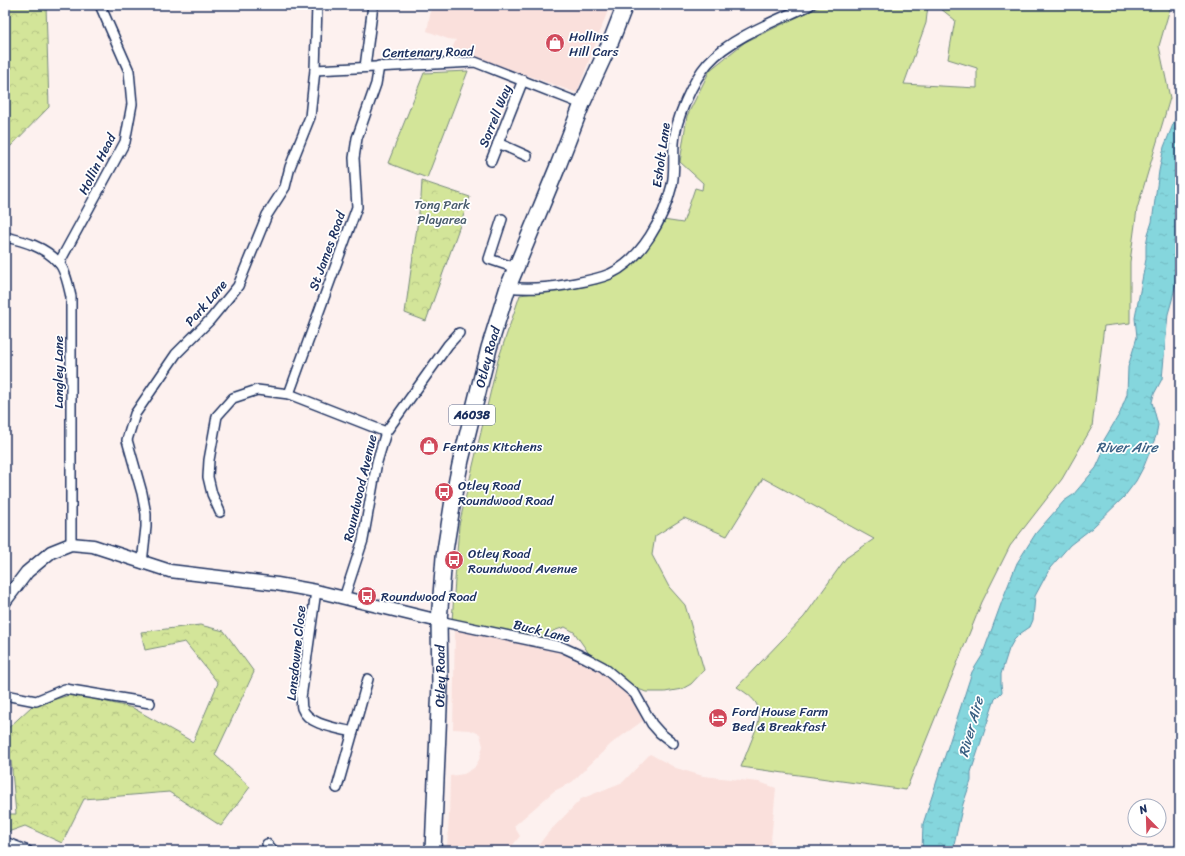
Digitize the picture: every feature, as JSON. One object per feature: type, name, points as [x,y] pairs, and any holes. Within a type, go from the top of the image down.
[{"type":"main road","name":"Otley Road","points":[[433,851],[440,684],[439,621],[444,557],[458,474],[489,348],[508,288],[582,104],[611,41],[625,5]]},
{"type":"street","name":"Hollin Head","points":[[59,262],[125,142],[132,104],[129,71],[100,5]]},
{"type":"street","name":"Park Lane","points":[[142,563],[146,514],[142,492],[133,464],[128,440],[135,414],[176,354],[210,320],[238,286],[267,215],[285,186],[290,168],[310,117],[315,70],[317,5]]},
{"type":"street","points":[[365,67],[373,5]]},
{"type":"street","name":"Esholt Lane","points":[[508,288],[525,290],[588,281],[610,274],[631,260],[649,239],[666,205],[674,170],[674,142],[678,123],[692,88],[708,63],[729,45],[758,28],[810,5]]},
{"type":"street","name":"Centenary Road","points":[[315,70],[475,62],[582,104]]},
{"type":"street","name":"St James Road","points":[[289,394],[356,207],[354,158],[357,138],[376,84],[379,66]]},
{"type":"street","name":"Sorrell Way","points":[[491,161],[523,80]]},
{"type":"street","points":[[498,143],[528,156]]},
{"type":"street","points":[[502,219],[490,259],[516,268]]},
{"type":"street","points":[[5,236],[24,241],[45,252],[59,262]]},
{"type":"street","name":"Langley Lane","points":[[59,262],[71,297],[71,544]]},
{"type":"street","name":"Roundwood Avenue","points":[[344,598],[363,540],[377,462],[386,432],[448,345],[459,333]]},
{"type":"street","points":[[220,512],[212,494],[208,477],[217,416],[233,398],[257,390],[289,394],[386,432]]},
{"type":"street","points":[[5,601],[27,572],[51,552],[71,544],[93,546],[142,563],[170,570],[277,584],[316,591],[439,621]]},
{"type":"street","name":"Lansdowne Close","points":[[316,591],[301,698],[302,708],[307,716],[314,722],[353,732]]},
{"type":"street","name":"Buck Lane","points":[[439,621],[562,647],[586,658],[603,667],[636,694],[652,724],[672,744]]},
{"type":"street","points":[[337,788],[368,679]]},
{"type":"street","points":[[5,695],[36,701],[66,689],[150,703]]},
{"type":"street","points":[[5,842],[28,851]]},
{"type":"shaded area","points":[[432,5],[610,5],[577,93],[470,55],[449,55],[456,40],[448,39],[427,31]]},
{"type":"shaded area","points":[[455,629],[492,635],[566,653],[591,662],[632,697],[644,720],[612,743],[572,782],[554,791],[514,826],[520,836],[508,851],[461,851],[447,847],[450,776],[464,774],[474,768],[479,760],[483,746],[480,734],[470,730],[453,729]]},
{"type":"shaded area","points":[[650,754],[676,768],[703,776],[759,782],[776,788],[770,851],[534,851],[547,834],[581,799],[623,782]]},
{"type":"green space","points":[[5,5],[46,5],[49,107],[5,152]]},
{"type":"green space","points":[[823,5],[928,5],[926,23],[904,84],[977,88],[977,68],[948,59],[955,20],[936,5],[1171,5],[1159,46],[1170,98],[1137,209],[1130,262],[1130,323],[1104,326],[1092,427],[1062,479],[1010,546],[982,602],[906,790],[741,767],[758,724],[759,711],[758,706],[752,698],[737,687],[804,617],[846,558],[874,539],[763,478],[727,536],[684,518],[655,536],[652,555],[669,587],[685,605],[704,670],[691,684],[682,689],[665,692],[646,692],[633,687],[590,655],[574,632],[565,627],[553,631],[544,639],[452,621],[459,525],[498,360],[520,295],[597,284],[630,265],[663,220],[683,223],[695,188],[702,190],[703,183],[680,162],[687,116],[710,70],[745,42]]},
{"type":"green space","points":[[468,71],[427,178],[388,163],[424,73]]},
{"type":"green space","name":"Tong Park Playarea","points":[[422,181],[470,197],[426,321],[405,313]]},
{"type":"green space","points":[[200,625],[224,631],[254,672],[215,755],[250,787],[221,826],[169,792],[84,799],[62,843],[25,826],[5,833],[5,814],[16,814],[11,760],[5,760],[5,731],[32,706],[73,694],[133,708],[193,742],[218,683],[185,642],[145,650],[141,632]]},
{"type":"water","name":"River Aire","points":[[1180,107],[1180,265],[1168,314],[1162,379],[1154,394],[1152,402],[1158,425],[1156,436],[1144,466],[1136,481],[1124,497],[1092,528],[1070,545],[1050,568],[1035,596],[1033,620],[1030,627],[1014,640],[1009,649],[1001,674],[1002,692],[995,699],[971,772],[971,781],[963,804],[954,851],[922,851],[923,824],[972,672],[982,656],[1017,563],[1036,533],[1064,501],[1073,495],[1096,468],[1101,457],[1104,440],[1120,413],[1127,394],[1128,367],[1137,337],[1135,318],[1146,259],[1146,245],[1152,222],[1159,171],[1164,147]]},
{"type":"place","name":"Hollins Hill Cars","points":[[555,43]]},
{"type":"place","name":"Fentons Kitchens","points":[[429,446]]},
{"type":"place","name":"Otley Road Roundwood Road","points":[[444,492]]},
{"type":"place","name":"Otley Road Roundwood Avenue","points":[[454,560]]},
{"type":"place","name":"Roundwood Road","points":[[367,596]]},
{"type":"place","name":"Ford House Farm Bed & Breakfast","points":[[718,718]]}]
